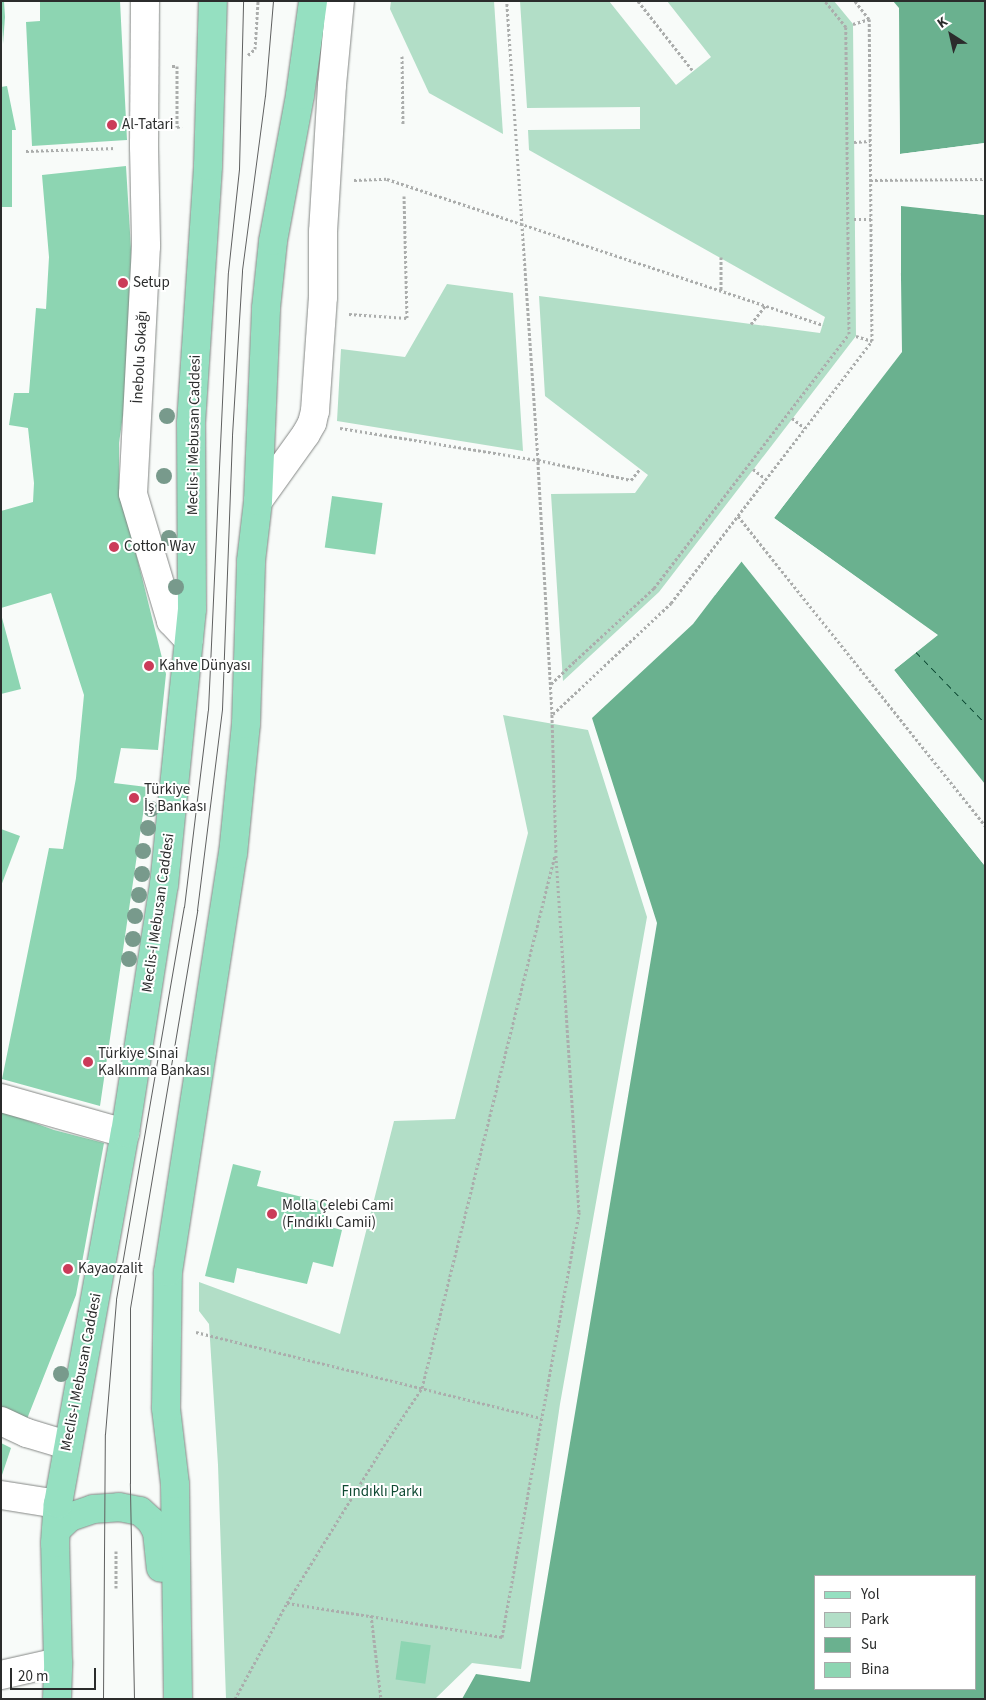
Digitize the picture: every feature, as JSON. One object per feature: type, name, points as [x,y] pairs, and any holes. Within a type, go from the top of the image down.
[{"type":"main road","name":"Meclis-i Mebusan Caddesi","points":[[56,1699],[58,1662],[57,1517],[67,1445],[125,1133],[164,885],[192,609],[192,423],[208,166],[213,1]]},
{"type":"main road","points":[[178,1699],[175,1484],[166,1408],[168,1272],[233,854],[246,724],[251,561],[258,501],[266,308],[273,241],[300,95],[313,1]]},
{"type":"main road","points":[[57,1517],[70,1517],[93,1509],[119,1507],[140,1511],[151,1521],[157,1532],[162,1586],[176,1627]]},
{"type":"street","name":"İnebolu Sokağı","points":[[145,1],[144,147],[146,246],[133,494],[171,621],[189,640]]},
{"type":"street","points":[[258,501],[312,423],[322,313],[326,181],[340,1]]},
{"type":"street","points":[[1,1098],[125,1133]]},
{"type":"street","points":[[1,1421],[28,1433],[67,1445]]},
{"type":"street","points":[[1,1495],[57,1517]]},
{"type":"street","points":[[1,1675],[58,1662]]},
{"type":"path","points":[[248,55],[255,49],[258,1]]},
{"type":"path","points":[[286,1603],[502,1637],[579,1212],[556,852],[552,714],[538,460],[507,1]]},
{"type":"path","points":[[638,1],[693,71]]},
{"type":"path","points":[[550,684],[654,588],[849,334],[846,27],[826,1]]},
{"type":"path","points":[[552,714],[671,604],[872,341],[869,19],[855,1]]},
{"type":"path","points":[[852,24],[869,19]]},
{"type":"path","points":[[402,56],[403,124]]},
{"type":"path","points":[[177,66],[177,126]]},
{"type":"path","points":[[854,142],[870,141]]},
{"type":"path","points":[[26,151],[144,147]]},
{"type":"path","points":[[326,181],[387,179],[823,325]]},
{"type":"path","points":[[870,180],[985,179]]},
{"type":"path","points":[[322,313],[407,318],[404,196]]},
{"type":"path","points":[[854,219],[871,219]]},
{"type":"path","points":[[721,258],[721,291]]},
{"type":"path","points":[[751,324],[765,306]]},
{"type":"path","points":[[856,336],[872,341]]},
{"type":"path","points":[[792,418],[805,428]]},
{"type":"path","points":[[312,423],[538,460],[632,480],[640,469]]},
{"type":"path","points":[[753,469],[766,479]]},
{"type":"path","points":[[738,516],[985,825]]},
{"type":"path","points":[[235,1699],[286,1603],[381,1450],[422,1388],[556,852]]},
{"type":"path","points":[[195,1332],[542,1418]]},
{"type":"path","points":[[116,1551],[116,1588]]},
{"type":"path","points":[[371,1615],[381,1699]]},
{"type":"green space","points":[[391,1],[494,1],[503,134],[429,93],[390,9]]},
{"type":"green space","points":[[520,1],[609,1],[676,85],[711,57],[667,1],[834,1],[853,24],[856,336],[659,592],[563,681],[551,494],[635,493],[648,475],[545,396],[539,296],[820,333],[825,317],[529,150],[528,130],[640,129],[640,107],[527,108]]},
{"type":"green space","points":[[447,284],[513,293],[523,451],[337,421],[341,349],[405,357]]},
{"type":"green space","name":"Fındıklı Parkı","points":[[503,715],[588,730],[647,917],[560,1404],[521,1669],[472,1663],[435,1699],[226,1699],[218,1465],[209,1324],[199,1311],[199,1282],[340,1334],[394,1121],[455,1119],[528,833]]},
{"type":"water","points":[[893,1],[985,1],[985,143],[900,154],[899,8]]},
{"type":"water","points":[[900,205],[985,215],[985,784],[894,670],[937,635],[774,518],[902,352]]},
{"type":"water","points":[[741,561],[985,866],[985,1699],[462,1699],[476,1674],[530,1682],[657,923],[592,718],[693,624]]},
{"type":"pier","points":[[897,86],[899,86],[900,154],[985,143],[985,145],[899,156]]},
{"type":"pier","points":[[899,203],[985,213],[985,215],[901,206],[901,273],[899,273]]},
{"type":"pier","points":[[852,412],[854,414],[774,518],[938,635],[894,670],[985,786],[891,670],[934,635],[772,519]]},
{"type":"pier","points":[[739,559],[743,559],[985,862],[985,866],[742,561],[715,595],[713,594]]},
{"type":"building","points":[[1,1],[4,1],[5,17],[3,44]]},
{"type":"building","points":[[40,1],[120,1],[127,140],[32,146],[26,22],[40,21]]},
{"type":"building","points":[[7,86],[16,130],[12,130],[12,207],[1,207],[1,87]]},
{"type":"building","points":[[126,166],[131,249],[130,316],[126,394],[119,443],[119,485],[166,674],[158,750],[121,748],[114,783],[147,787],[100,1106],[2,1079],[49,848],[63,849],[76,778],[84,695],[51,593],[1,608],[1,511],[33,502],[34,483],[28,428],[9,425],[14,393],[29,393],[36,308],[46,309],[49,257],[42,175]]},
{"type":"building","points":[[332,496],[383,503],[375,555],[325,547]]},
{"type":"building","points":[[1,614],[21,689],[1,694]]},
{"type":"building","points":[[1,829],[20,836],[1,886]]},
{"type":"building","points":[[1,1111],[54,1130],[104,1143],[76,1295],[25,1424],[1,1412]]},
{"type":"building","name":"Molla Çelebi Cami (Fındıklı Camii)","points":[[233,1164],[261,1171],[257,1186],[327,1203],[322,1225],[342,1230],[333,1267],[313,1262],[307,1284],[237,1268],[234,1283],[205,1276]]},
{"type":"building","points":[[1,1443],[11,1448],[2,1475],[1,1475]]},
{"type":"building","points":[[401,1641],[431,1645],[425,1684],[396,1680]]},
{"type":"ferry route","points":[[916,652],[985,723]]},
{"type":"tram line","points":[[103,1699],[105,1434],[116,1299],[184,907],[208,710],[228,272],[239,169],[243,1]]},
{"type":"tram line","points":[[134,1699],[130,1483],[130,1308],[197,910],[222,709],[232,435],[242,270],[265,96],[273,1]]},
{"type":"place","name":"Al-Tatari","points":[[112,125]]},
{"type":"place","name":"Setup","points":[[123,283]]},
{"type":"place","name":"Cotton Way","points":[[114,547]]},
{"type":"place","name":"Kahve Dünyası","points":[[149,666]]},
{"type":"place","name":"Türkiye İş Bankası","points":[[134,798]]},
{"type":"place","name":"Türkiye Sınai Kalkınma Bankası","points":[[88,1062]]},
{"type":"place","name":"Molla Çelebi Cami (Fındıklı Camii)","points":[[272,1214]]},
{"type":"place","name":"Kayaozalit","points":[[68,1269]]}]
